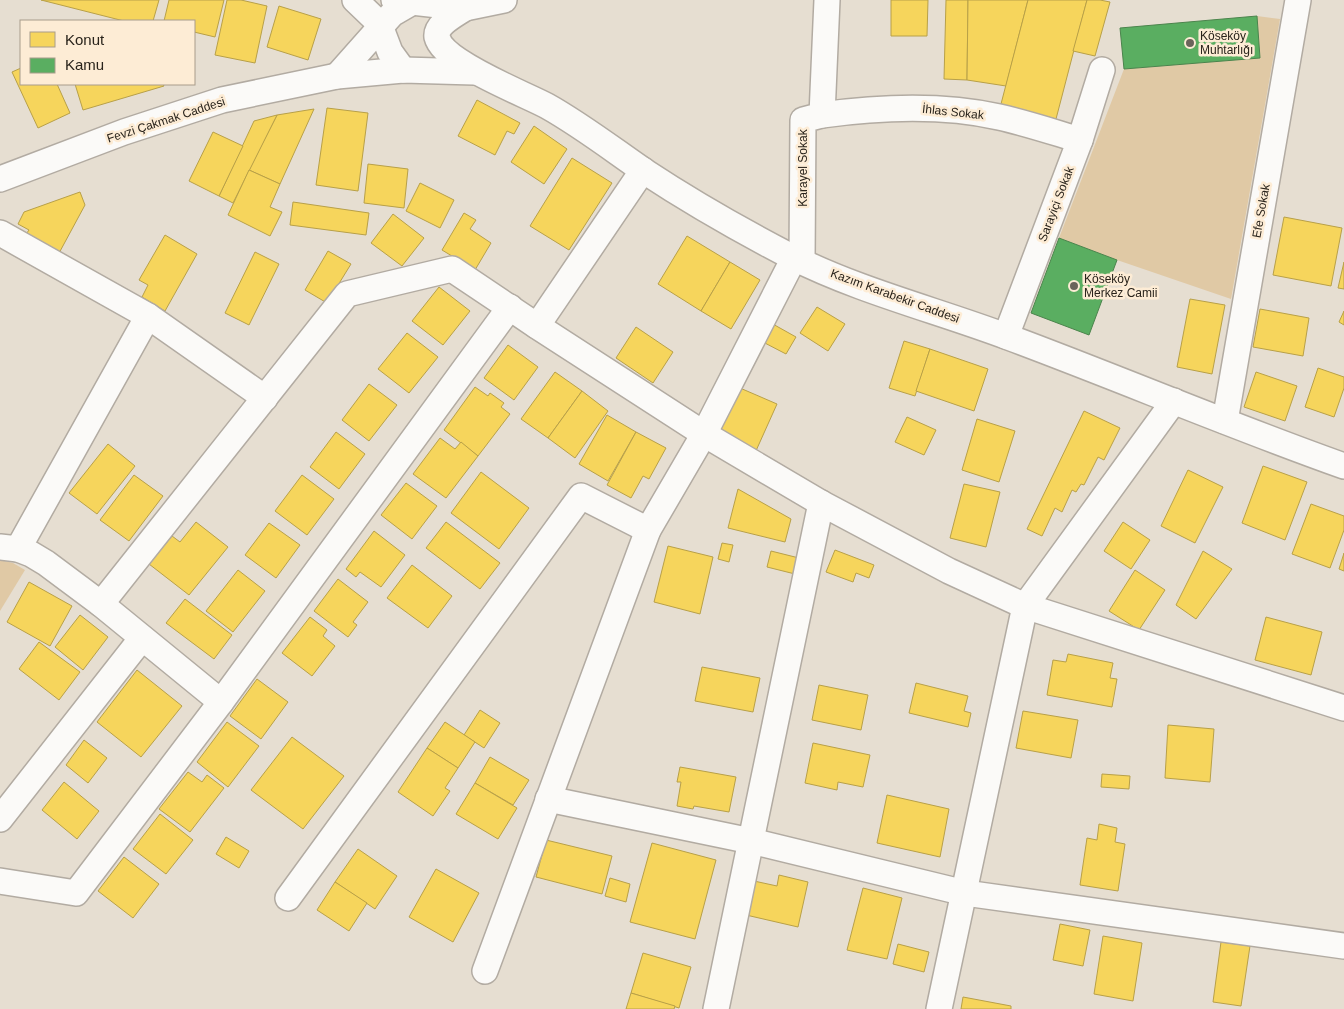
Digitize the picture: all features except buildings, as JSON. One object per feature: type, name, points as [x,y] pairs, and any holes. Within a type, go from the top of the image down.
[{"type":"street","points":[[355,0],[382,26],[390,52],[409,70],[426,60],[442,24],[465,8]]},
{"type":"street","points":[[337,76],[392,14],[408,2],[465,8],[504,0]]},
{"type":"street","points":[[822,115],[827,0]]},
{"type":"street","name":"Efe Sokak","points":[[1225,421],[1298,0]]},
{"type":"street","points":[[408,2],[427,9],[433,18],[442,46],[474,72]]},
{"type":"street","name":"Fevzi Çakmak Caddesi","points":[[0,179],[124,132],[222,100],[337,76],[409,70],[474,72]]},
{"type":"street","name":"Sarayiçi Sokak","points":[[1006,336],[1080,140],[1102,70]]},
{"type":"street","name":"Kazım Karabekir Caddesi","points":[[474,72],[550,107],[643,170],[727,223],[798,259],[863,287],[1006,336],[1344,466]]},
{"type":"street","name":"İhlas Sokak","points":[[822,115],[863,109],[916,108],[962,112],[998,117],[1080,140]]},
{"type":"street","name":"Karayel Sokak","points":[[798,259],[803,120],[822,115]]},
{"type":"street","points":[[537,326],[643,170]]},
{"type":"street","points":[[0,233],[148,316],[265,398]]},
{"type":"street","points":[[485,971],[648,530],[704,434],[798,259]]},
{"type":"street","points":[[101,604],[347,294],[452,269],[704,434],[821,504],[948,571],[1025,606],[1344,708]]},
{"type":"street","points":[[0,881],[76,893],[221,702],[510,306]]},
{"type":"street","points":[[148,316],[9,548],[31,554],[46,563],[101,604],[221,702]]},
{"type":"street","points":[[939,1009],[1025,606],[1174,401]]},
{"type":"street","points":[[288,898],[581,496],[648,530]]},
{"type":"street","points":[[716,1009],[821,504]]},
{"type":"street","points":[[0,819],[142,638]]},
{"type":"street","points":[[548,799],[752,842],[965,893],[1344,946]]},
{"type":"shaded area","points":[[1257,16],[1280,19],[1231,299],[1059,238],[1124,69],[1260,58]]},
{"type":"shaded area","points":[[0,560],[13,563],[25,570],[0,611]]},
{"type":"place","name":"Köseköy Muhtarlığı","points":[[1190,43]]},
{"type":"place","name":"Köseköy Merkez Camii","points":[[1074,286]]}]
